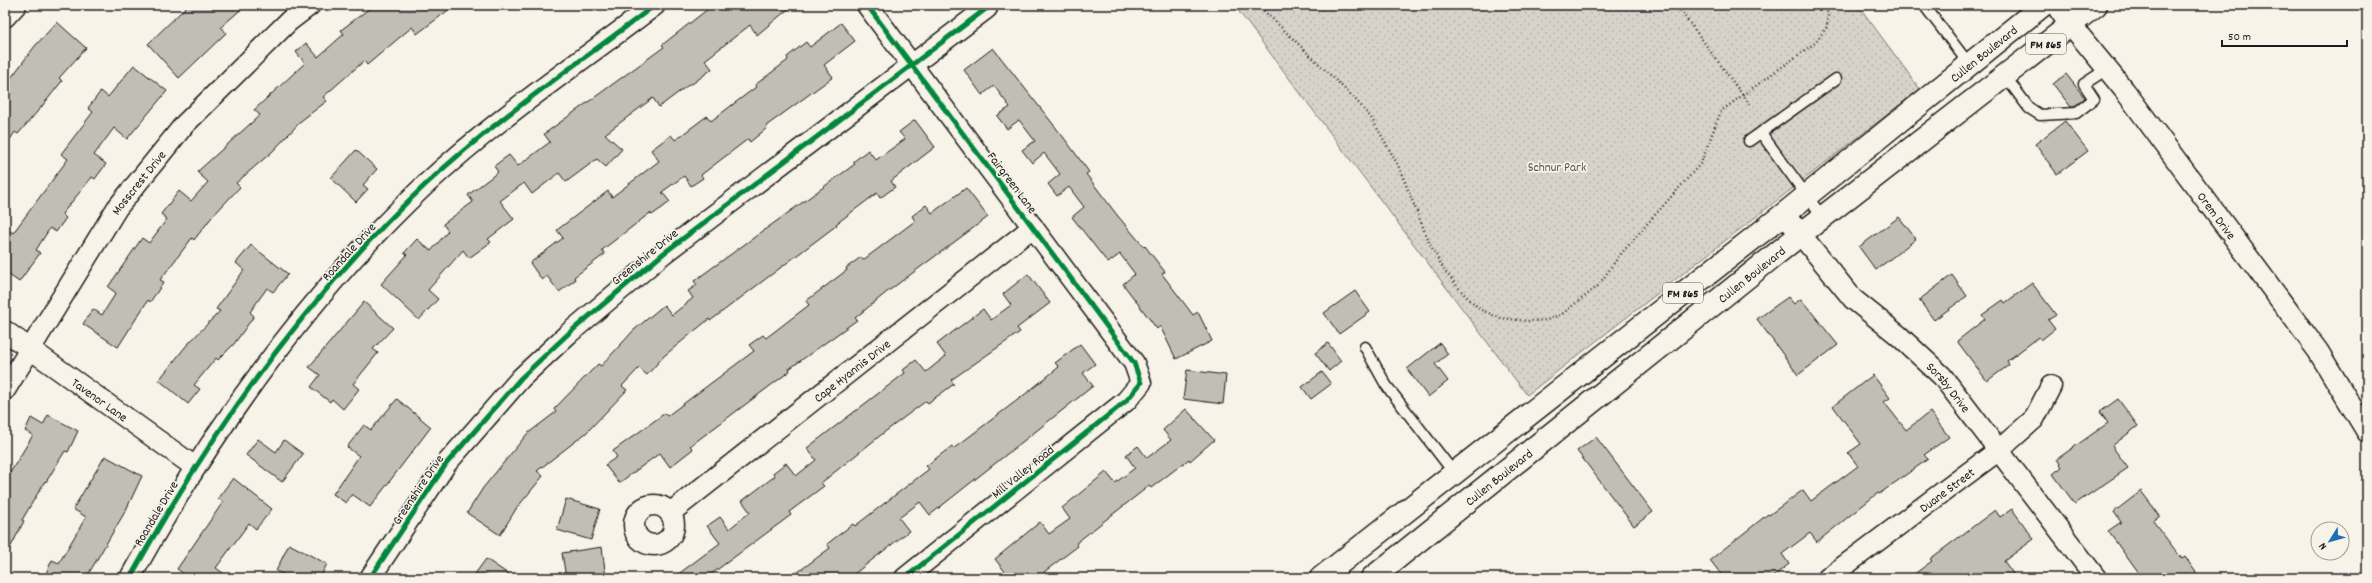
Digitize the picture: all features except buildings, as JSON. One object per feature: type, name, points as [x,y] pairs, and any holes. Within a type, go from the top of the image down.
[{"type":"main road","name":"Cullen Boulevard","points":[[1321,578],[1784,214],[2043,5]]},
{"type":"main road","name":"Orem Drive","points":[[2057,5],[2071,25]]},
{"type":"main road","name":"Cullen Boulevard","points":[[1372,578],[1801,234],[2096,5]]},
{"type":"main road","points":[[1552,396],[1570,419]]},
{"type":"street","points":[[5,17],[16,5]]},
{"type":"street","name":"Mosscrest Drive","points":[[5,390],[117,208],[184,125],[289,21],[310,5]]},
{"type":"street","name":"Roandale Drive","points":[[130,578],[195,468],[286,339],[377,234],[426,185],[481,137],[655,5]]},
{"type":"street","name":"Fairgreen Lane","points":[[867,5],[1134,363],[1138,374]]},
{"type":"street","name":"Greenshire Drive","points":[[370,578],[446,464],[521,378],[612,296],[664,253],[913,66],[987,8]]},
{"type":"street","name":"Orem Drive","points":[[2071,25],[2107,69],[2318,351],[2367,432]]},
{"type":"street","name":"Sorsby Drive","points":[[1784,214],[1853,299],[1898,335],[1942,376],[2096,578]]},
{"type":"street","name":"Cape Hyannis Drive","points":[[670,513],[1033,227]]},
{"type":"street","name":"Tavenor Lane","points":[[5,331],[195,468]]},
{"type":"street","name":"Mill Valley Road","points":[[905,578],[1126,401],[1141,383],[1138,374]]},
{"type":"street","name":"Duane Street","points":[[1828,578],[1999,450],[2034,419],[2051,386]]},
{"type":"lane","points":[[1924,5],[1969,64]]},
{"type":"lane","points":[[2005,76],[2029,108],[2040,115],[2076,113],[2094,99],[2084,84],[2107,69]]},
{"type":"lane","points":[[1749,141],[1836,79]]},
{"type":"lane","points":[[1761,133],[1823,218]]},
{"type":"lane","points":[[1366,347],[1386,385],[1454,473]]},
{"type":"path","points":[[1258,5],[1355,99],[1385,137],[1429,242],[1444,270],[1463,293],[1481,310],[1500,318],[1547,320],[1562,314],[1598,286],[1619,256],[1701,163],[1721,110],[1815,43],[1827,27],[1828,15],[1825,5]]},
{"type":"path","points":[[1678,7],[1750,105]]},
{"type":"green space","name":"Schnur Park","points":[[1234,5],[1858,5],[1920,89],[1527,395]]},
{"type":"cycle path","points":[[130,578],[160,525],[193,472],[262,370],[300,321],[381,228],[425,185],[480,137],[537,92],[655,5]]},
{"type":"cycle path","points":[[867,5],[1134,363],[1141,383],[1126,401],[905,578]]},
{"type":"cycle path","points":[[370,578],[446,464],[521,378],[568,334],[664,253],[987,8]]}]
